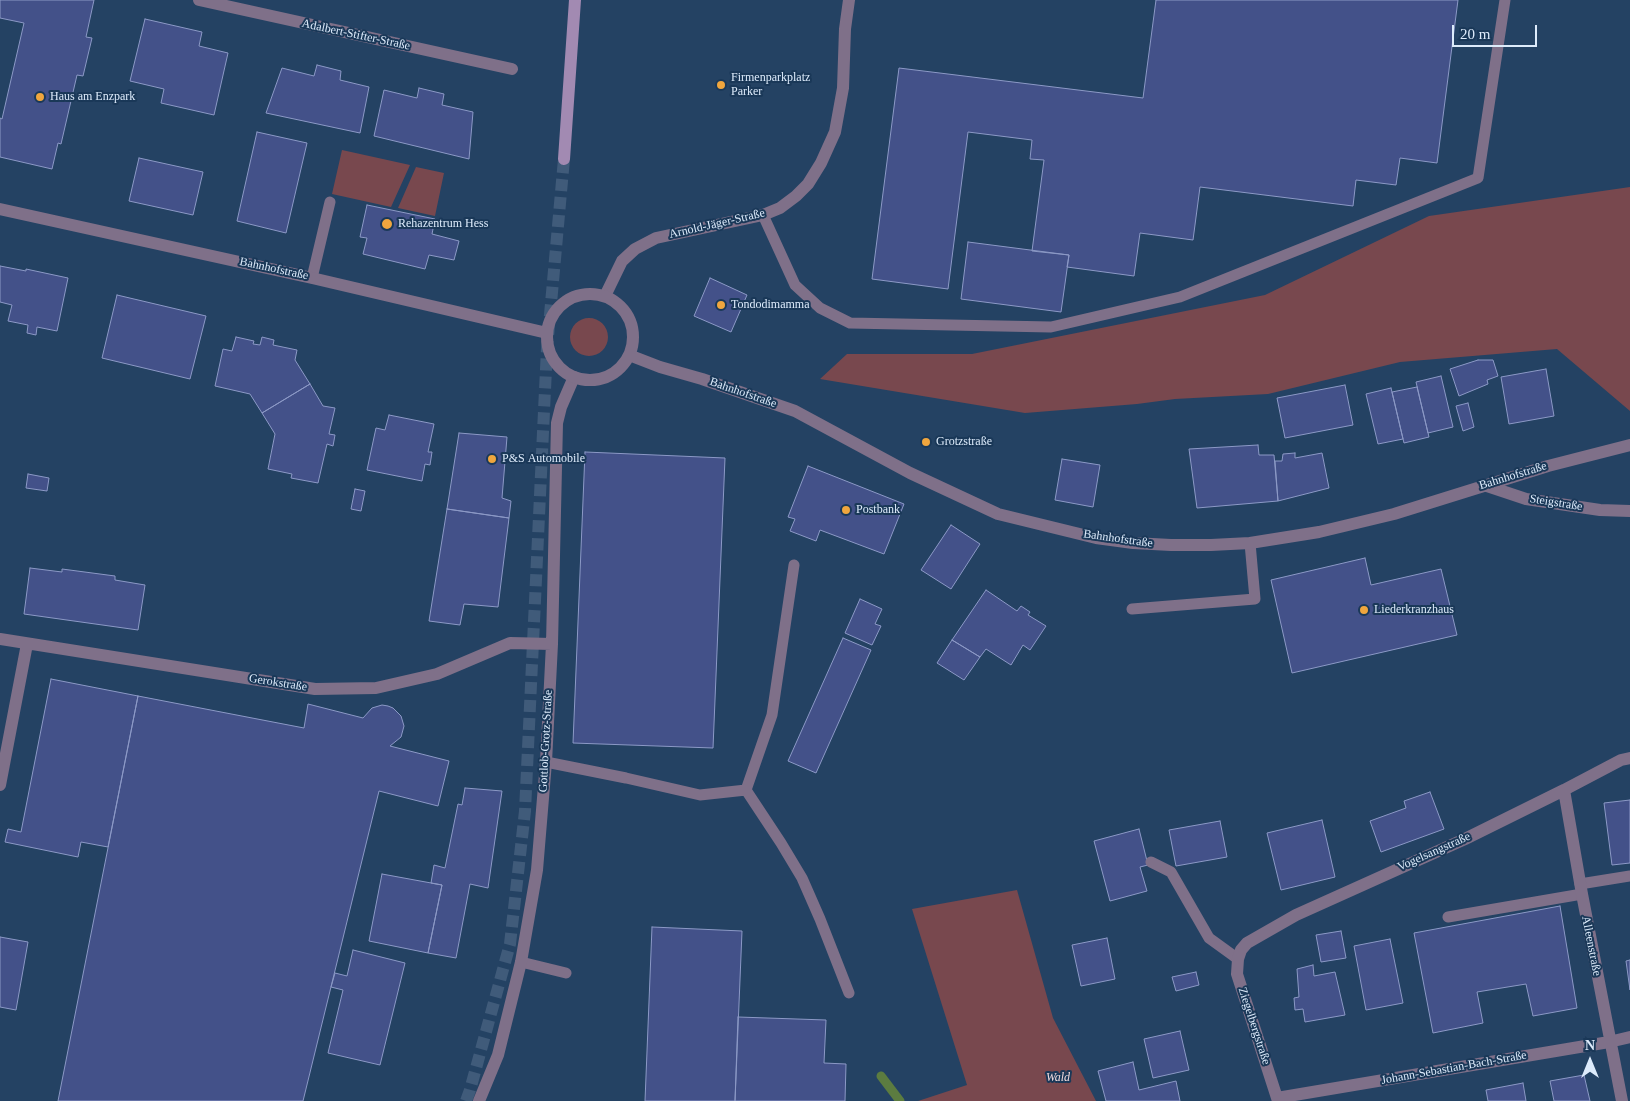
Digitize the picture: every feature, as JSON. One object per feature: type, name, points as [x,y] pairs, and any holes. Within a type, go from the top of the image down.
[{"type":"main road","points":[[564,159],[575,0]]},
{"type":"street","name":"Adalbert-Stifter-Straße","points":[[199,0],[512,70]]},
{"type":"street","name":"Arnold-Jäger-Straße","points":[[605,296],[622,261],[635,249],[656,238],[763,214],[780,208],[808,184],[821,163],[835,132],[842,88],[845,29],[849,0]]},
{"type":"street","name":"Bahnhofstraße","points":[[0,209],[547,332]]},
{"type":"street","points":[[579,295],[605,296],[616,303],[625,313],[631,324],[633,337],[629,355],[622,366],[605,377],[586,380],[574,377],[562,370],[553,359],[548,346],[547,332],[550,320],[557,309],[567,300],[579,295]]},
{"type":"street","name":"Bahnhofstraße","points":[[629,355],[795,411],[910,473],[998,514],[1096,538],[1133,543],[1171,545],[1250,542],[1319,532],[1394,514],[1548,466],[1630,444]]},
{"type":"street","name":"Gottlob-Grotz-Straße","points":[[483,1100],[498,1055],[521,962],[538,870],[552,644],[557,423],[561,407],[574,377]]},
{"type":"street","name":"Steigstraße","points":[[1484,485],[1526,499],[1600,510],[1630,511]]},
{"type":"street","name":"Gerokstraße","points":[[0,639],[314,689],[376,688],[437,674],[510,644],[552,644]]},
{"type":"street","points":[[0,786],[27,644]]},
{"type":"street","name":"Vogelsangstraße","points":[[1240,954],[1248,943],[1296,915],[1465,839],[1621,760],[1630,758]]},
{"type":"street","name":"Alleenstraße","points":[[1564,790],[1609,1042],[1622,1101]]},
{"type":"street","name":"Ziegelbergstraße","points":[[1240,954],[1237,974],[1278,1100]]},
{"type":"street","name":"Johann-Sebastian-Bach-Straße","points":[[1278,1100],[1630,1038]]},
{"type":"lane","points":[[763,214],[795,285],[820,308],[850,323],[1051,327],[1180,296],[1478,178],[1505,0]]},
{"type":"lane","points":[[312,278],[330,202]]},
{"type":"lane","points":[[1132,609],[1255,599],[1250,542]]},
{"type":"lane","points":[[746,790],[772,715],[794,565]]},
{"type":"lane","points":[[546,762],[700,795],[746,790]]},
{"type":"lane","points":[[746,790],[802,878],[849,993]]},
{"type":"lane","points":[[1151,862],[1171,872],[1209,938],[1240,954]]},
{"type":"lane","points":[[1448,916],[1581,889],[1630,876]]},
{"type":"lane","points":[[521,962],[566,973]]},
{"type":"green space","points":[[342,150],[410,165],[391,207],[332,194]]},
{"type":"green space","points":[[416,167],[444,173],[435,216],[398,208]]},
{"type":"green space","points":[[1630,187],[1630,411],[1557,349],[1400,362],[1268,394],[1175,399],[1025,413],[820,379],[847,354],[972,354],[1265,295],[1429,216]]},
{"type":"green space","points":[[589,318],[596,319],[602,324],[607,330],[607,344],[602,350],[596,355],[589,356],[582,355],[576,350],[571,344],[570,337],[571,330],[576,324],[582,319]]},
{"type":"green space","name":"Wald","points":[[1017,890],[1053,1018],[1096,1101],[918,1101],[967,1085],[912,909]]},
{"type":"building","name":"Haus am Enzpark","points":[[0,0],[94,0],[86,37],[92,38],[83,76],[77,75],[61,144],[58,143],[52,169],[0,157],[0,118],[2,119],[24,23],[0,18]]},
{"type":"building","points":[[1156,0],[1458,0],[1437,163],[1400,158],[1396,185],[1356,180],[1353,206],[1200,187],[1193,240],[1140,233],[1134,276],[1067,267],[1069,255],[1032,251],[1044,160],[1030,159],[1032,140],[968,132],[948,289],[872,279],[899,68],[1143,98]]},
{"type":"building","points":[[145,19],[202,32],[199,46],[228,53],[214,115],[161,103],[164,89],[130,81]]},
{"type":"building","points":[[317,65],[341,71],[340,80],[369,87],[360,133],[266,113],[282,68],[314,76]]},
{"type":"building","points":[[419,88],[444,94],[442,105],[473,112],[469,159],[374,136],[384,90],[417,98]]},
{"type":"building","points":[[257,132],[307,143],[286,233],[237,221]]},
{"type":"building","points":[[139,158],[203,172],[193,215],[129,201]]},
{"type":"building","points":[[367,205],[435,219],[432,234],[459,241],[454,260],[429,255],[425,269],[363,254],[367,238],[360,237]]},
{"type":"building","points":[[968,242],[1069,255],[1061,312],[961,299]]},
{"type":"building","points":[[0,266],[26,271],[26,269],[68,278],[57,331],[37,327],[36,335],[27,333],[28,325],[8,321],[12,305],[0,302]]},
{"type":"building","name":"Tondodimamma","points":[[710,278],[747,295],[731,332],[694,316]]},
{"type":"building","points":[[117,295],[206,316],[190,379],[102,358]]},
{"type":"building","points":[[236,337],[254,341],[253,344],[260,345],[262,337],[274,340],[273,345],[297,350],[295,360],[310,384],[262,413],[250,394],[215,386],[223,349],[232,351]]},
{"type":"building","points":[[1478,360],[1493,360],[1498,376],[1487,380],[1488,384],[1459,396],[1450,369]]},
{"type":"building","points":[[1546,369],[1554,416],[1509,424],[1501,377]]},
{"type":"building","points":[[1441,376],[1453,427],[1428,433],[1416,382]]},
{"type":"building","points":[[310,384],[323,406],[335,408],[329,434],[335,435],[333,446],[327,444],[318,483],[291,478],[292,474],[268,469],[275,434],[262,413]]},
{"type":"building","points":[[1345,385],[1353,425],[1285,438],[1277,398]]},
{"type":"building","points":[[1417,387],[1429,437],[1404,443],[1392,392]]},
{"type":"building","points":[[1391,388],[1403,439],[1378,444],[1366,394]]},
{"type":"building","points":[[1468,403],[1474,427],[1463,431],[1456,406]]},
{"type":"building","points":[[389,415],[434,424],[428,452],[432,452],[430,465],[425,464],[422,481],[367,470],[376,428],[385,430]]},
{"type":"building","points":[[459,433],[507,437],[502,498],[511,501],[509,518],[447,509]]},
{"type":"building","points":[[1258,445],[1259,455],[1274,455],[1278,501],[1197,508],[1189,449]]},
{"type":"building","points":[[585,452],[725,458],[713,748],[573,743]]},
{"type":"building","points":[[1295,453],[1295,458],[1322,453],[1329,488],[1278,501],[1275,461],[1282,461],[1283,454]]},
{"type":"building","points":[[1062,459],[1100,465],[1093,507],[1055,500]]},
{"type":"building","name":"Postbank","points":[[808,466],[904,504],[884,554],[820,530],[816,541],[790,531],[795,519],[788,517]]},
{"type":"building","points":[[28,474],[49,478],[47,491],[26,488]]},
{"type":"building","points":[[355,489],[365,491],[361,511],[351,509]]},
{"type":"building","points":[[447,509],[509,518],[498,607],[464,604],[460,625],[429,621]]},
{"type":"building","points":[[951,525],[980,544],[951,589],[921,570]]},
{"type":"building","name":"Liederkranzhaus","points":[[1365,558],[1371,585],[1441,569],[1457,635],[1292,673],[1271,580]]},
{"type":"building","points":[[30,568],[62,572],[62,569],[115,576],[115,580],[145,585],[138,630],[24,614]]},
{"type":"building","points":[[986,590],[1017,611],[1021,606],[1030,612],[1028,615],[1046,626],[1030,650],[1023,645],[1011,665],[986,649],[980,657],[952,640]]},
{"type":"building","points":[[860,599],[882,609],[875,624],[881,626],[872,645],[845,633]]},
{"type":"building","points":[[843,638],[871,650],[816,773],[788,761]]},
{"type":"building","points":[[952,640],[980,657],[964,680],[937,663]]},
{"type":"building","points":[[51,679],[138,696],[108,847],[81,842],[78,857],[5,842],[8,829],[21,832]]},
{"type":"building","points":[[138,696],[304,728],[308,704],[363,718],[372,708],[382,705],[388,706],[401,716],[404,726],[401,737],[390,746],[449,761],[438,806],[379,791],[303,1101],[58,1101]]},
{"type":"building","points":[[465,788],[502,791],[488,888],[470,884],[456,958],[428,953],[442,885],[431,883],[434,865],[445,868],[458,804],[462,805]]},
{"type":"building","points":[[1430,792],[1444,829],[1381,852],[1370,821],[1406,808],[1404,801]]},
{"type":"building","points":[[1630,800],[1630,863],[1612,865],[1604,803]]},
{"type":"building","points":[[1322,820],[1335,877],[1281,890],[1267,833]]},
{"type":"building","points":[[1220,821],[1227,857],[1176,866],[1169,830]]},
{"type":"building","points":[[1139,829],[1148,865],[1140,867],[1147,891],[1110,901],[1094,841]]},
{"type":"building","points":[[382,874],[442,885],[428,953],[369,941]]},
{"type":"building","points":[[1560,906],[1577,1008],[1533,1016],[1526,984],[1477,992],[1483,1023],[1433,1033],[1414,933]]},
{"type":"building","points":[[652,927],[742,931],[735,1101],[645,1101]]},
{"type":"building","points":[[1341,931],[1346,958],[1321,962],[1316,935]]},
{"type":"building","points":[[0,937],[28,942],[16,1010],[0,1007]]},
{"type":"building","points":[[1107,938],[1115,979],[1081,986],[1072,945]]},
{"type":"building","points":[[1390,939],[1403,1003],[1366,1010],[1354,946]]},
{"type":"building","points":[[353,950],[405,963],[380,1065],[328,1053],[343,990],[331,987],[335,973],[347,976]]},
{"type":"building","points":[[1630,960],[1630,990],[1626,961]]},
{"type":"building","points":[[1313,965],[1314,976],[1335,972],[1345,1015],[1305,1022],[1303,1009],[1295,1010],[1294,998],[1299,997],[1297,969]]},
{"type":"building","points":[[1196,972],[1199,985],[1176,991],[1172,977]]},
{"type":"building","points":[[738,1017],[826,1020],[824,1063],[846,1064],[845,1101],[735,1101]]},
{"type":"building","points":[[1180,1031],[1189,1070],[1153,1078],[1144,1039]]},
{"type":"building","points":[[1133,1062],[1139,1090],[1176,1081],[1180,1101],[1106,1101],[1098,1071]]},
{"type":"building","points":[[1584,1075],[1590,1101],[1554,1101],[1550,1081]]},
{"type":"building","points":[[1523,1083],[1526,1101],[1488,1101],[1486,1090]]},
{"type":"waterway","points":[[881,1076],[900,1101]]},
{"type":"tunnel","points":[[466,1101],[510,944],[525,811],[547,348],[564,159]]},
{"type":"place","name":"Firmenparkplatz Parker","points":[[721,85]]},
{"type":"place","name":"Haus am Enzpark","points":[[40,97]]},
{"type":"place","name":"Rehazentrum Hess","points":[[387,224]]},
{"type":"place","name":"Tondodimamma","points":[[721,305]]},
{"type":"place","name":"Grotzstraße","points":[[926,442]]},
{"type":"place","name":"P&S Automobile","points":[[492,459]]},
{"type":"place","name":"Postbank","points":[[846,510]]},
{"type":"place","name":"Liederkranzhaus","points":[[1364,610]]}]
